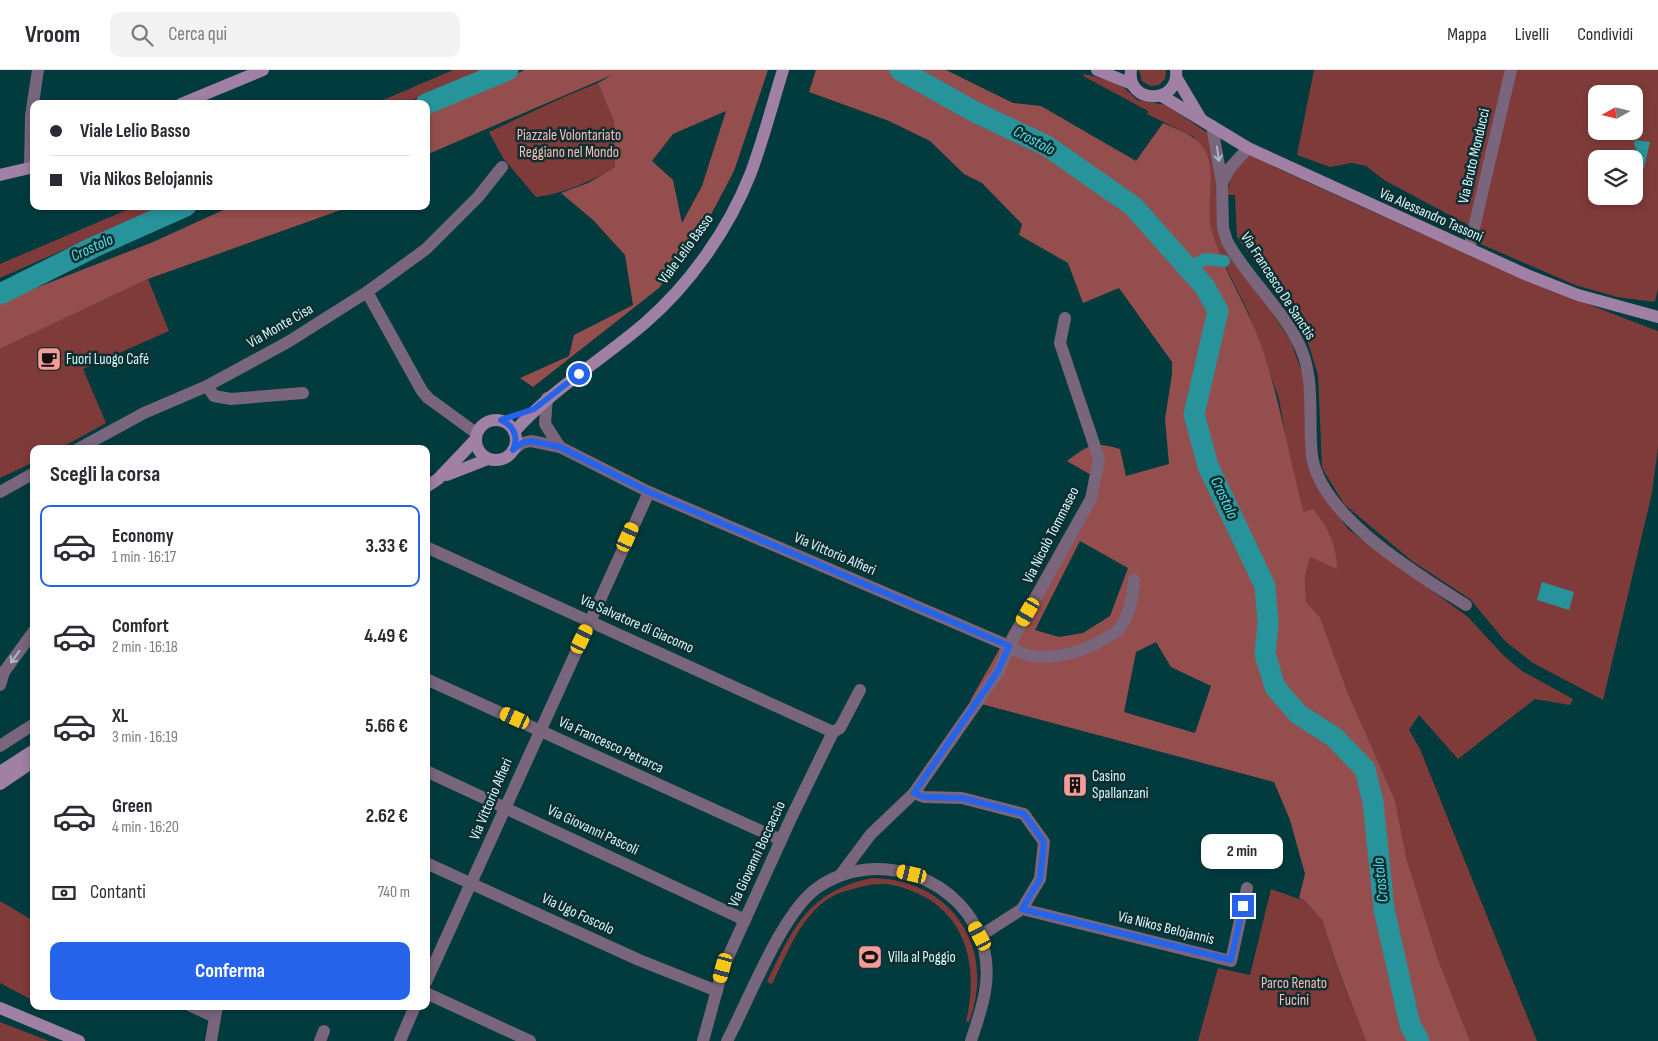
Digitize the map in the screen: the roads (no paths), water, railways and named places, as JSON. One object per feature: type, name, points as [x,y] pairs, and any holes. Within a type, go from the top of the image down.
[{"type":"main road","points":[[191,100],[264,70]]},
{"type":"main road","name":"Viale Lelio Basso","points":[[547,398],[646,322],[692,273],[725,225],[745,187],[783,70]]},
{"type":"main road","name":"Via Alessandro Tassoni","points":[[1097,70],[1132,84],[1144,96],[1162,96],[1248,148],[1469,249],[1560,288],[1658,317]]},
{"type":"main road","points":[[1131,70],[1132,84]]},
{"type":"main road","name":"Via Alessandro Tassoni","points":[[1162,96],[1173,86],[1176,74]]},
{"type":"main road","name":"Via Alessandro Tassoni","points":[[1176,74],[1201,119]]},
{"type":"main road","points":[[0,175],[30,168]]},
{"type":"main road","points":[[430,484],[468,465],[488,459],[504,458],[513,450],[515,434],[534,409],[547,398]]},
{"type":"main road","points":[[438,479],[486,422],[501,420],[534,409]]},
{"type":"main road","points":[[501,420],[507,422],[515,434]]},
{"type":"main road","points":[[476,436],[479,451],[488,459]]},
{"type":"main road","points":[[0,772],[30,753]]},
{"type":"main road","points":[[0,784],[30,764]]},
{"type":"main road","points":[[0,1008],[79,1041]]},
{"type":"street","points":[[33,100],[38,70]]},
{"type":"street","name":"Via Bruto Monducci","points":[[1469,249],[1510,70]]},
{"type":"street","name":"Via Francesco De Sanctis","points":[[1212,126],[1222,183],[1223,228],[1227,241],[1289,327],[1302,350],[1309,376],[1312,455],[1320,481],[1337,508],[1367,534],[1397,559],[1466,605]]},
{"type":"street","points":[[1222,183],[1230,168],[1248,148]]},
{"type":"street","name":"Via Monte Cisa","points":[[85,445],[144,413],[207,386],[288,342],[367,292],[426,249],[478,197],[502,167]]},
{"type":"street","points":[[367,292],[422,391],[428,398],[476,436]]},
{"type":"street","name":"Via Nicolò Tommaseo","points":[[841,874],[871,834],[914,793],[998,671],[1009,646],[1091,499],[1099,459],[1060,343],[1065,318]]},
{"type":"street","points":[[207,386],[214,396],[231,399],[303,393]]},
{"type":"street","points":[[547,398],[545,424],[557,444]]},
{"type":"street","name":"Via Vittorio Alfieri","points":[[515,434],[557,444],[649,492],[1009,646]]},
{"type":"street","name":"Via Vittorio Alfieri","points":[[513,450],[522,443],[531,441],[557,444]]},
{"type":"street","points":[[0,492],[30,475]]},
{"type":"street","name":"Via Vittorio Alfieri","points":[[430,974],[473,883],[539,729],[649,492]]},
{"type":"street","name":"Via Salvatore di Giacomo","points":[[430,550],[833,732]]},
{"type":"street","points":[[1009,646],[1018,653],[1051,657],[1091,646],[1119,630],[1133,601],[1134,580]]},
{"type":"street","points":[[0,685],[4,672],[30,636]]},
{"type":"street","name":"Via Francesco Petrarca","points":[[430,681],[781,840]]},
{"type":"street","name":"Via Giovanni Boccaccio","points":[[704,1041],[723,968],[781,840],[833,732],[840,728],[860,690]]},
{"type":"street","points":[[0,746],[30,727]]},
{"type":"street","name":"Via Giovanni Pascoli","points":[[430,773],[745,920]]},
{"type":"street","points":[[914,793],[924,797],[962,798],[1024,814],[1044,842],[1040,879],[1022,909],[980,936]]},
{"type":"street","name":"Via Ugo Foscolo","points":[[430,865],[639,960],[717,991]]},
{"type":"street","points":[[728,1041],[774,945],[796,910],[816,889],[841,874],[877,868],[892,869],[924,878],[950,895],[962,906],[980,936],[987,963],[987,981],[985,998],[971,1041]]},
{"type":"street","name":"Via Nikos Belojannis","points":[[1022,909],[1231,960],[1247,888]]},
{"type":"street","points":[[430,995],[530,1041]]},
{"type":"street","points":[[400,1041],[413,1010]]},
{"type":"street","points":[[211,1041],[216,1012]]},
{"type":"water","points":[[1635,140],[1650,142],[1644,168],[1643,150],[1637,150],[1634,144]]},
{"type":"water","points":[[1542,582],[1574,592],[1569,610],[1537,600]]},
{"type":"water","name":"Villa al Poggio","points":[[868,947],[873,950],[876,958],[875,966],[870,969],[862,964],[864,950]]},
{"type":"waterway","name":"Crostolo","points":[[430,102],[508,70]]},
{"type":"waterway","name":"Crostolo","points":[[900,70],[977,113],[1047,146],[1133,206],[1205,287],[1218,311],[1194,414],[1208,466],[1265,586],[1268,623],[1265,654],[1275,687],[1298,714],[1334,737],[1365,769],[1373,802],[1384,909],[1410,1025],[1419,1041]]},
{"type":"waterway","name":"Crostolo","points":[[0,294],[94,247],[177,210]]},
{"type":"waterway","points":[[1189,268],[1205,259],[1224,261]]},
{"type":"place","name":"Fuori Luogo Café","points":[[49,359]]},
{"type":"place","name":"Casino Spallanzani","points":[[1075,785]]},
{"type":"place","name":"Villa al Poggio","points":[[870,957]]},
{"type":"park label","name":"Piazzale Volontariato Reggiano nel Mondo","points":[[569,144]]},
{"type":"park label","name":"Parco Renato Fucini","points":[[1294,992]]}]
